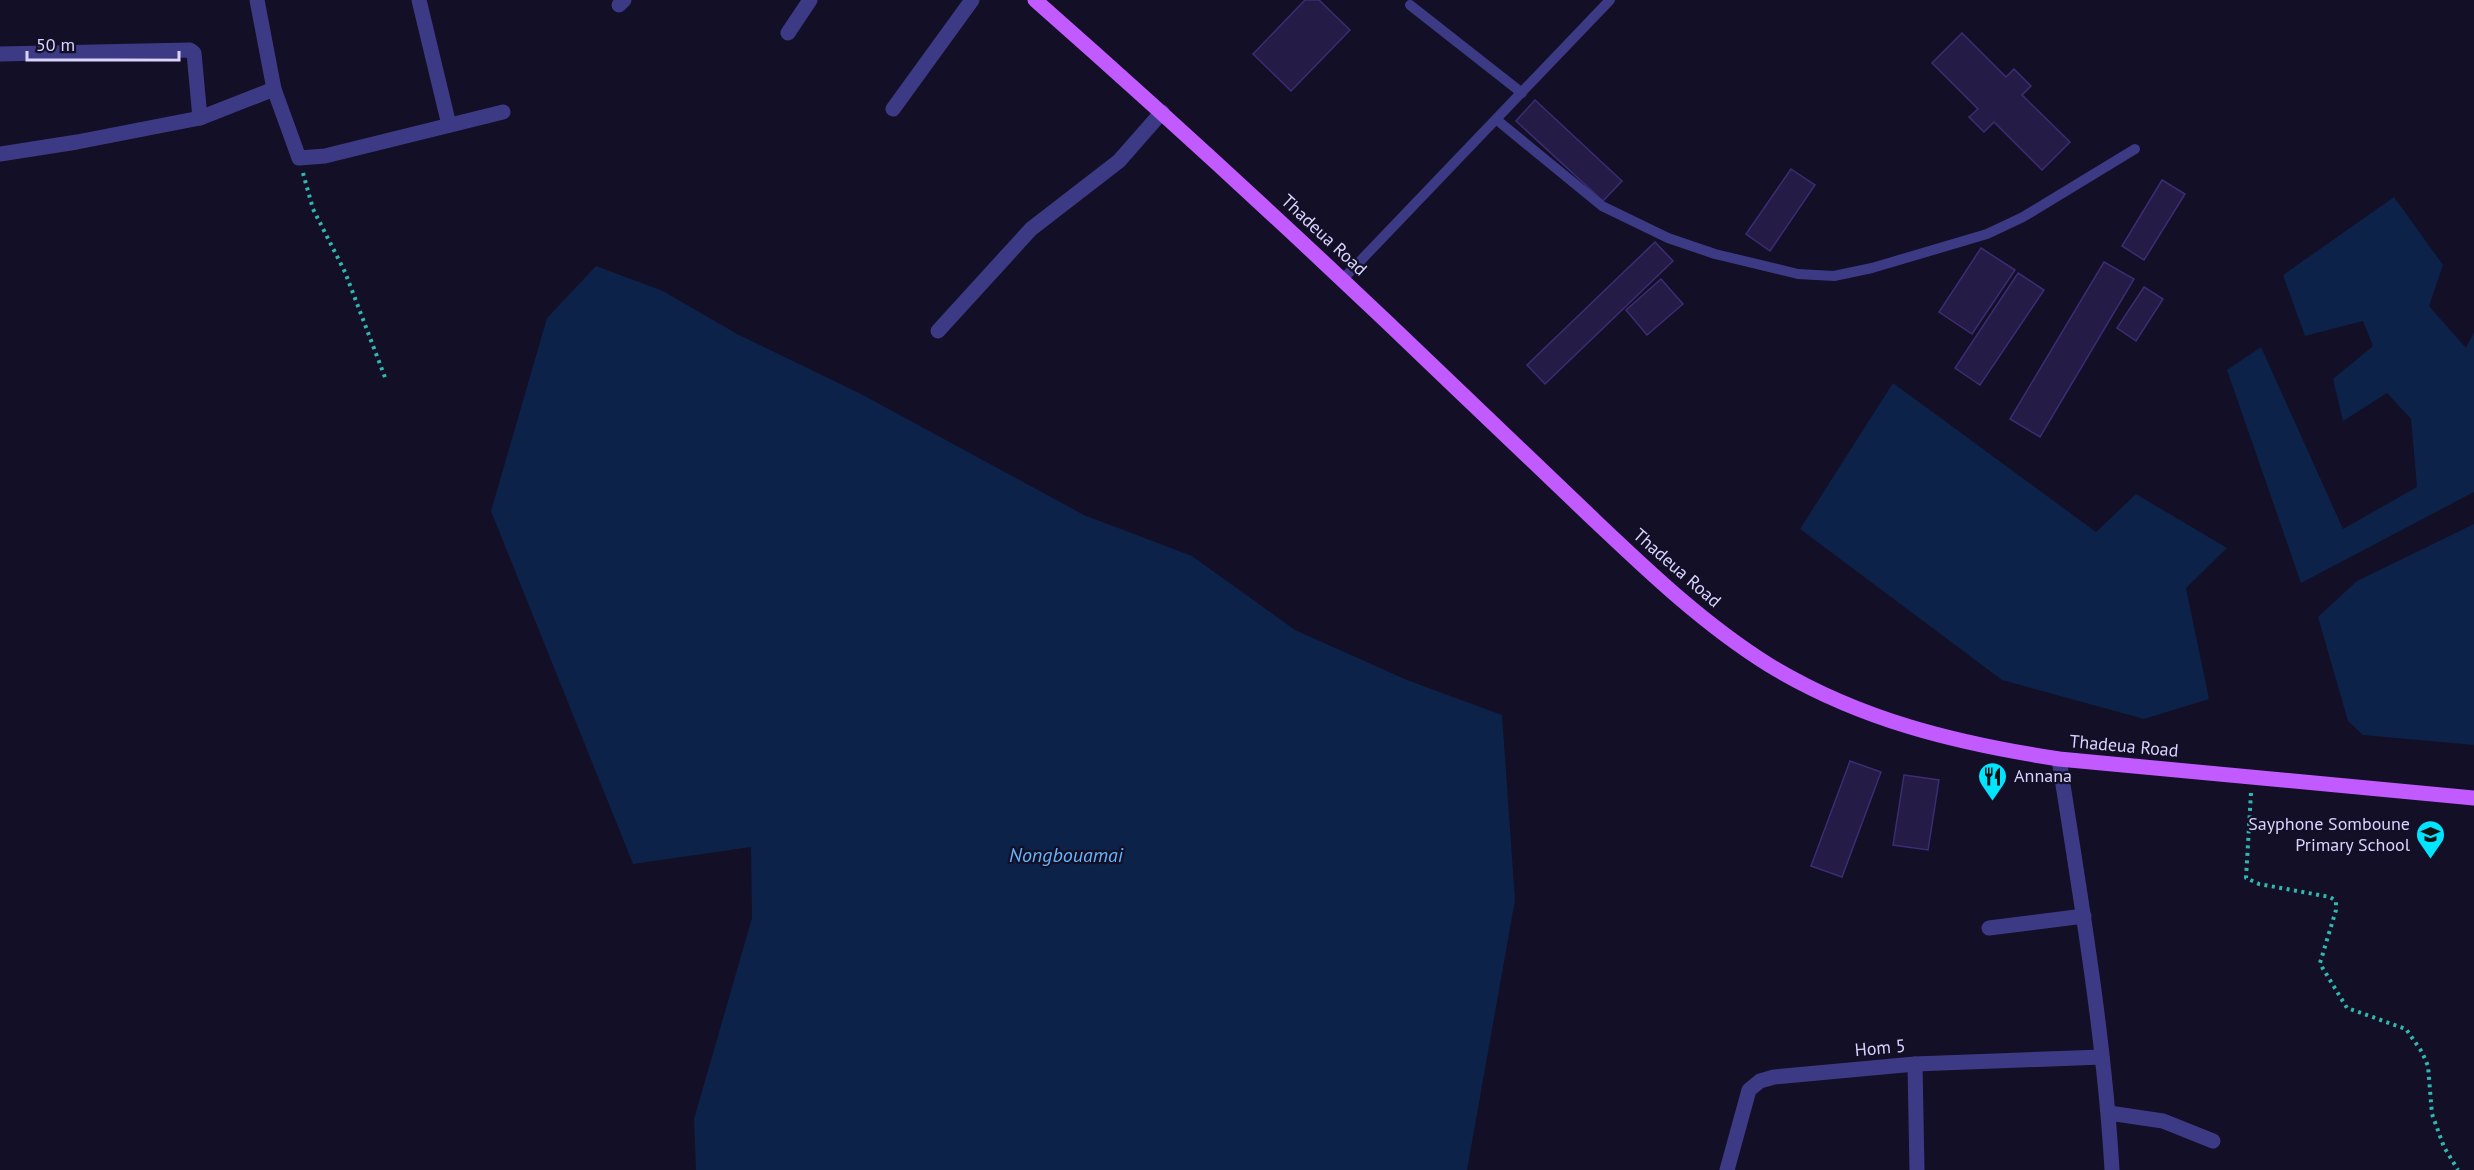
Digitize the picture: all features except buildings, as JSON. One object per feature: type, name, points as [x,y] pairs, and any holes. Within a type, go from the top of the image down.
[{"type":"main road","name":"Thadeua Road","points":[[1035,0],[1162,112],[1343,279],[1638,562],[1724,635],[1772,666],[1812,688],[1892,722],[1959,741],[2059,759],[2474,798]]},
{"type":"street","points":[[258,0],[274,89],[299,158],[325,156],[503,112]]},
{"type":"street","points":[[419,0],[448,125]]},
{"type":"street","points":[[788,33],[810,0]]},
{"type":"street","points":[[894,109],[972,0]]},
{"type":"street","points":[[0,54],[190,50],[194,53],[200,118]]},
{"type":"street","points":[[0,154],[77,142],[200,118],[274,89]]},
{"type":"street","points":[[938,331],[1031,229],[1119,161],[1162,112]]},
{"type":"street","points":[[2059,759],[2084,916],[2109,1113],[2112,1170]]},
{"type":"street","points":[[1989,928],[2084,916]]},
{"type":"street","name":"Hom 5","points":[[1727,1170],[1749,1090],[1760,1081],[1774,1077],[1915,1064],[2102,1057]]},
{"type":"street","points":[[1915,1064],[1917,1170]]},
{"type":"street","points":[[2109,1113],[2163,1121],[2213,1141]]},
{"type":"lane","points":[[1343,279],[1610,0]]},
{"type":"lane","points":[[1410,5],[1522,93]]},
{"type":"lane","points":[[1497,120],[1602,206],[1668,238],[1715,254],[1798,274],[1834,276],[1872,268],[1987,234],[2023,217],[2135,149]]},
{"type":"path","points":[[299,158],[313,209],[345,273],[387,380]]},
{"type":"path","points":[[2253,777],[2246,878],[2259,884],[2330,897],[2336,901],[2336,909],[2320,963],[2347,1008],[2406,1029],[2422,1052],[2428,1066],[2432,1114],[2444,1147],[2458,1170]]},
{"type":"water","points":[[2394,197],[2443,265],[2429,306],[2466,348],[2474,332],[2474,492],[2301,583],[2227,370],[2261,347],[2343,529],[2417,487],[2411,419],[2387,393],[2343,421],[2333,379],[2373,346],[2363,321],[2305,336],[2283,275]]},
{"type":"water","name":"Nongbouamai","points":[[596,266],[663,291],[737,334],[861,394],[1084,515],[1192,556],[1295,630],[1407,680],[1502,715],[1515,900],[1467,1170],[696,1170],[694,1119],[752,918],[751,847],[633,864],[491,511],[547,318]]},
{"type":"water","points":[[1893,383],[2096,532],[2136,494],[2227,548],[2186,588],[2209,699],[2144,719],[2002,680],[1800,529]]},
{"type":"water","points":[[2474,524],[2474,745],[2363,735],[2348,721],[2318,617],[2357,581]]},
{"type":"place","name":"Annana","points":[[1993,802]]},
{"type":"place","name":"Sayphone Somboune Primary School","points":[[2431,860]]}]
